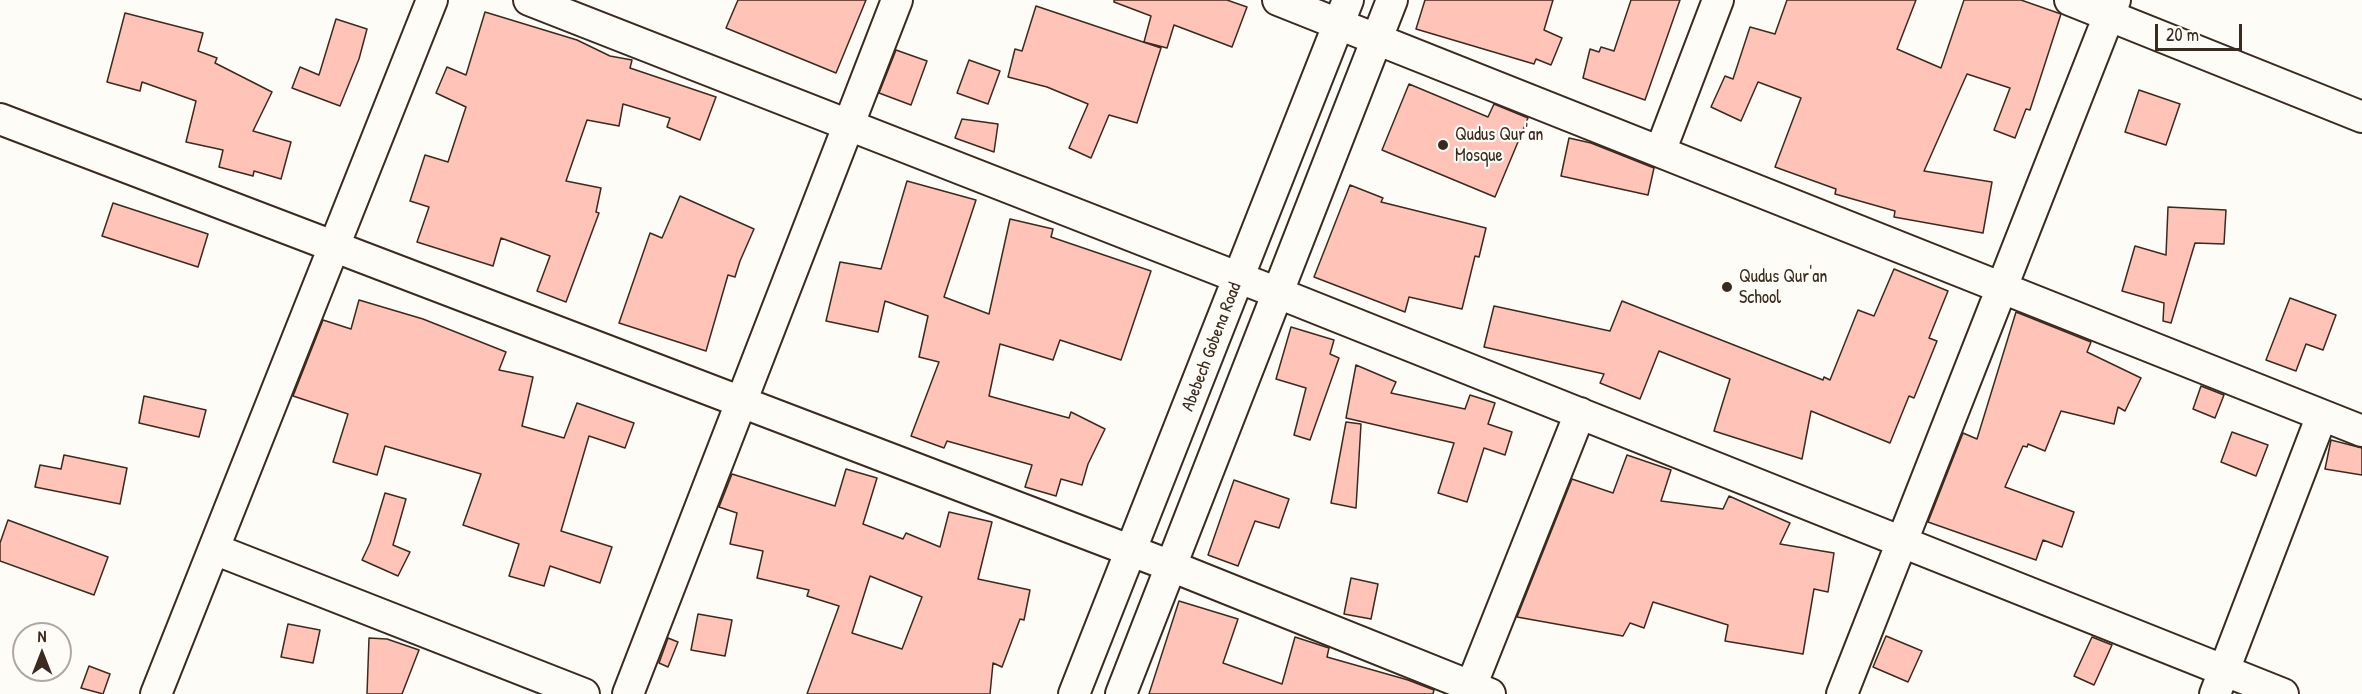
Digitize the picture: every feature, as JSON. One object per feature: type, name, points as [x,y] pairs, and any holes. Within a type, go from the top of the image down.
[{"type":"street","points":[[156,694],[432,0]]},
{"type":"street","points":[[529,0],[1278,292],[1902,542],[2220,682],[2283,694]]},
{"type":"street","points":[[628,694],[897,0]]},
{"type":"street","points":[[1278,0],[1343,12],[1377,39],[2362,431]]},
{"type":"street","points":[[1121,694],[1392,0]]},
{"type":"street","points":[[1660,152],[1718,0]]},
{"type":"street","points":[[2070,0],[2112,8],[2362,117]]},
{"type":"street","points":[[1842,694],[2112,8]]},
{"type":"street","name":"Abebech Gobena Road","points":[[1074,694],[1343,12]]},
{"type":"street","points":[[0,119],[1172,566],[1476,692],[1580,413]]},
{"type":"street","points":[[2220,682],[2322,415]]},
{"type":"street","points":[[214,549],[584,694]]},
{"type":"building","points":[[738,0],[866,0],[836,73],[726,28]]},
{"type":"building","points":[[1114,0],[1227,0],[1247,7],[1232,47],[1174,25],[1167,48],[1144,42],[1151,16],[1114,2]]},
{"type":"building","points":[[1425,0],[1553,0],[1544,30],[1562,38],[1551,65],[1536,59],[1534,64],[1416,29]]},
{"type":"building","points":[[1631,0],[1680,0],[1645,100],[1583,78],[1590,49],[1599,52],[1601,47],[1614,51]]},
{"type":"building","points":[[1787,0],[1916,0],[1897,49],[1941,68],[1964,0],[2021,0],[2061,14],[2030,110],[2026,109],[2015,138],[1994,130],[2010,88],[1967,74],[1924,171],[1992,182],[1983,233],[1894,217],[1895,211],[1835,194],[1836,189],[1775,167],[1801,98],[1758,82],[1741,121],[1711,107],[1725,76],[1733,79],[1750,27],[1775,34]]},
{"type":"building","points":[[1036,6],[1161,48],[1137,123],[1109,115],[1091,158],[1069,148],[1088,104],[1047,87],[1008,77],[1015,49],[1022,51]]},
{"type":"building","points":[[485,12],[577,40],[610,56],[632,60],[630,68],[716,97],[700,140],[667,127],[670,118],[623,104],[619,126],[587,120],[566,181],[601,188],[596,212],[599,213],[566,302],[537,291],[550,256],[501,238],[493,266],[417,242],[429,207],[410,201],[425,155],[448,162],[466,107],[436,93],[447,67],[466,75]]},
{"type":"building","points":[[125,13],[203,33],[198,51],[217,58],[215,63],[272,92],[253,131],[291,142],[281,179],[254,171],[253,176],[219,167],[223,150],[186,142],[196,101],[142,82],[140,91],[107,82]]},
{"type":"building","points":[[336,19],[367,29],[359,59],[340,106],[292,88],[300,67],[319,75]]},
{"type":"building","points":[[896,50],[927,61],[911,105],[879,93]]},
{"type":"building","points":[[969,60],[1000,71],[988,104],[957,93]]},
{"type":"building","points":[[1409,84],[1488,117],[1494,104],[1528,118],[1495,197],[1382,150]]},
{"type":"building","points":[[2139,90],[2180,104],[2166,145],[2125,132]]},
{"type":"building","points":[[962,119],[998,124],[994,152],[955,138]]},
{"type":"building","points":[[1569,138],[1591,143],[1654,168],[1648,195],[1561,176]]},
{"type":"building","points":[[907,181],[976,200],[944,297],[989,314],[1010,219],[1053,229],[1051,237],[1151,271],[1121,360],[1060,340],[1053,360],[1000,344],[989,396],[1069,418],[1071,412],[1105,429],[1088,464],[1082,485],[1061,479],[1056,496],[1025,487],[1032,465],[947,441],[944,448],[911,436],[939,362],[919,357],[928,316],[885,301],[878,332],[826,321],[840,262],[881,269]]},
{"type":"building","points":[[1350,185],[1383,198],[1381,202],[1486,228],[1479,257],[1475,256],[1462,309],[1409,297],[1405,312],[1314,277]]},
{"type":"building","points":[[680,196],[754,229],[735,277],[728,275],[706,351],[619,323],[650,233],[662,238]]},
{"type":"building","points":[[113,203],[208,234],[198,267],[102,236]]},
{"type":"building","points":[[2168,207],[2226,210],[2224,244],[2195,243],[2171,323],[2163,321],[2164,303],[2122,291],[2135,246],[2166,255]]},
{"type":"building","points":[[1894,269],[1948,291],[1929,338],[1937,341],[1914,398],[1909,396],[1890,443],[1811,411],[1802,459],[1714,431],[1730,379],[1659,351],[1640,399],[1600,383],[1604,374],[1484,347],[1494,306],[1610,331],[1622,301],[1823,380],[1824,377],[1830,380],[1858,310],[1874,316]]},
{"type":"building","points":[[2290,298],[2336,315],[2323,350],[2306,344],[2296,371],[2266,360]]},
{"type":"building","points":[[359,300],[423,319],[506,352],[499,370],[533,377],[522,426],[564,438],[577,403],[634,423],[625,448],[589,436],[561,531],[612,547],[600,583],[550,566],[544,586],[509,576],[519,544],[463,525],[481,474],[385,446],[377,475],[333,462],[348,414],[293,396],[323,320],[351,329]]},
{"type":"building","points":[[2016,312],[2091,342],[2087,352],[2141,378],[2125,411],[2118,407],[2114,424],[2061,411],[2045,451],[2028,444],[2027,447],[2023,446],[2005,487],[2074,512],[2062,547],[2043,540],[2036,560],[1928,522],[1963,433],[1977,439]]},
{"type":"building","points":[[1291,327],[1334,340],[1330,354],[1339,358],[1310,440],[1294,435],[1306,388],[1276,379]]},
{"type":"building","points":[[1356,365],[1396,382],[1391,393],[1465,409],[1470,395],[1495,403],[1488,424],[1512,432],[1505,455],[1484,448],[1467,502],[1438,493],[1454,443],[1346,418]]},
{"type":"building","points":[[2201,386],[2224,395],[2215,418],[2193,409]]},
{"type":"building","points":[[144,396],[206,410],[199,437],[139,423]]},
{"type":"building","points":[[1346,422],[1361,424],[1356,508],[1331,503]]},
{"type":"building","points":[[2232,432],[2268,445],[2256,476],[2221,462]]},
{"type":"building","points":[[2331,440],[2362,448],[2362,475],[2325,469]]},
{"type":"building","points":[[64,455],[127,468],[120,504],[35,487],[40,465],[61,469]]},
{"type":"building","points":[[1627,455],[1671,470],[1661,501],[1723,509],[1729,496],[1790,523],[1780,544],[1834,553],[1828,592],[1814,589],[1803,654],[1725,641],[1728,625],[1653,602],[1644,628],[1630,623],[1623,636],[1517,617],[1572,479],[1613,493]]},
{"type":"building","points":[[846,469],[877,478],[863,524],[903,539],[906,533],[940,547],[949,512],[992,522],[978,579],[1030,590],[1024,620],[1020,619],[1002,667],[993,663],[990,694],[807,694],[839,606],[807,596],[809,590],[757,578],[763,551],[730,544],[737,513],[719,507],[732,474],[835,506]],"holes":[[[870,576],[922,597],[902,649],[852,633]]]},
{"type":"building","points":[[1234,480],[1289,499],[1279,528],[1255,521],[1238,566],[1208,555]]},
{"type":"building","points":[[385,493],[406,499],[393,545],[410,552],[398,576],[362,560],[370,543]]},
{"type":"building","points":[[8,520],[108,557],[94,595],[0,561],[0,543]]},
{"type":"building","points":[[1351,578],[1378,584],[1371,619],[1344,614]]},
{"type":"building","points":[[1179,601],[1238,619],[1223,663],[1282,684],[1295,637],[1329,648],[1327,657],[1408,680],[1434,690],[1433,694],[1149,694]]},
{"type":"building","points":[[698,614],[732,620],[725,656],[691,650]]},
{"type":"building","points":[[288,624],[320,630],[313,663],[281,657]]},
{"type":"building","points":[[1886,636],[1922,651],[1908,682],[1873,667]]},
{"type":"building","points":[[2092,637],[2112,645],[2094,685],[2074,676]]},
{"type":"building","points":[[369,638],[387,639],[419,650],[402,694],[367,694]]},
{"type":"building","points":[[668,638],[678,642],[668,667],[659,663]]},
{"type":"building","points":[[89,666],[110,674],[103,694],[81,688]]},
{"type":"place","name":"Qudus Qur'an Mosque","points":[[1443,145]]},
{"type":"place","name":"Qudus Qur'an School","points":[[1727,287]]}]
